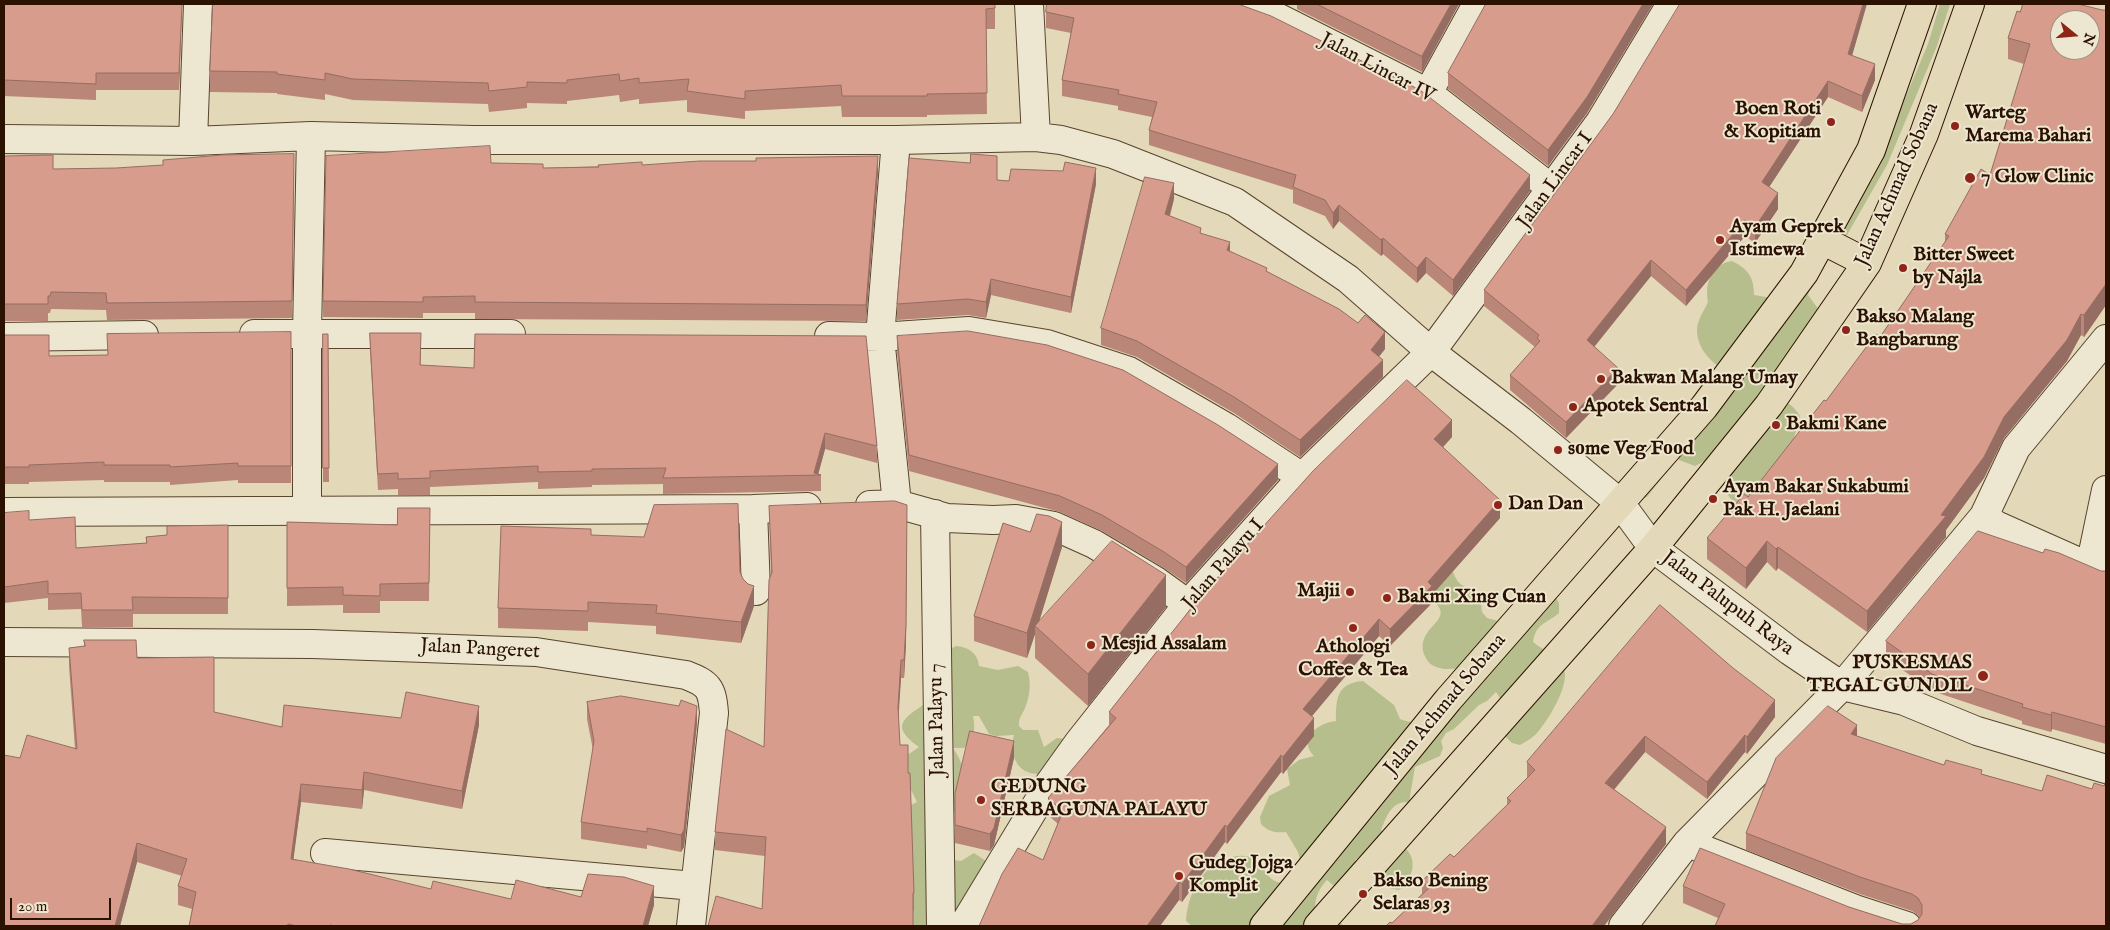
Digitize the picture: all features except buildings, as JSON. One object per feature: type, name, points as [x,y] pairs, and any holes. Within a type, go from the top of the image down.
[{"type":"main road","name":"Jalan Achmad Sobana","points":[[1264,926],[1448,700],[1704,407],[1804,274],[1870,150],[1922,4]]},
{"type":"main road","name":"Jalan Achmad Sobana","points":[[1318,926],[1653,548],[1769,405],[1867,263],[1924,134],[1970,4]]},
{"type":"main road","points":[[1822,240],[1867,263]]},
{"type":"street","points":[[193,141],[198,4]]},
{"type":"street","points":[[1029,4],[1036,137]]},
{"type":"street","name":"Jalan Lincar IV","points":[[1241,4],[1278,10],[1428,93],[1551,188]]},
{"type":"street","points":[[1428,93],[1477,4]]},
{"type":"street","name":"Jalan Lincar I","points":[[1430,352],[1600,122],[1671,4]]},
{"type":"street","points":[[307,511],[307,333],[311,136]]},
{"type":"street","name":"Jalan Palupuh Raya","points":[[4,140],[193,141],[311,136],[474,140],[896,140],[1036,137],[1061,140],[1113,154],[1236,202],[1348,279],[1430,352],[1521,421],[1620,503],[1653,548],[1790,651],[1842,686],[1904,701],[1978,730],[2106,769]]},
{"type":"street","points":[[896,140],[880,337],[897,504]]},
{"type":"street","points":[[801,336],[880,337],[969,331],[1047,344],[1129,372],[1226,427],[1302,477]]},
{"type":"street","points":[[229,334],[534,334]]},
{"type":"street","points":[[4,337],[170,335]]},
{"type":"street","points":[[1623,926],[1687,843],[1842,686],[1984,516],[2016,448],[2106,339]]},
{"type":"street","name":"Jalan Palayu I","points":[[963,926],[1049,784],[1079,742],[1188,604],[1302,477],[1430,352]]},
{"type":"street","points":[[1984,516],[1996,525],[2098,570],[2106,490]]},
{"type":"street","points":[[4,512],[753,509],[897,504],[947,518],[1016,519],[1054,526],[1094,544],[1188,604]]},
{"type":"street","points":[[753,509],[756,592]]},
{"type":"street","name":"Jalan Palayu 7","points":[[935,514],[940,926]]},
{"type":"street","name":"Jalan Pangeret","points":[[4,642],[313,644],[526,651],[686,675],[703,681],[712,693],[714,713],[691,926]]},
{"type":"street","points":[[1687,843],[1855,909],[1907,926]]},
{"type":"street","points":[[325,852],[694,886]]},
{"type":"green space","points":[[1940,4],[1950,4],[1937,46],[1887,165],[1847,235],[1838,236],[1878,162],[1928,44]]},
{"type":"green space","points":[[1732,261],[1749,274],[1753,283],[1754,295],[1777,299],[1811,286],[1808,295],[1819,310],[1798,366],[1774,373],[1765,383],[1766,394],[1789,404],[1800,416],[1791,449],[1746,505],[1735,505],[1728,495],[1723,474],[1716,465],[1705,461],[1695,466],[1679,460],[1678,457],[1647,497],[1637,500],[1723,369],[1717,366],[1703,350],[1697,330],[1699,320],[1708,302],[1707,288],[1711,276],[1719,266]]},
{"type":"green space","points":[[1451,565],[1459,583],[1480,597],[1482,612],[1487,618],[1517,626],[1555,596],[1559,603],[1559,613],[1539,627],[1533,642],[1559,660],[1564,669],[1564,685],[1561,694],[1546,721],[1536,734],[1528,740],[1520,745],[1512,743],[1500,731],[1500,698],[1496,692],[1454,729],[1446,733],[1441,741],[1443,748],[1440,756],[1415,767],[1409,802],[1403,802],[1394,806],[1381,830],[1410,854],[1413,865],[1407,882],[1399,890],[1386,886],[1378,878],[1369,855],[1361,855],[1355,860],[1357,867],[1342,886],[1334,886],[1327,880],[1321,888],[1315,907],[1317,916],[1338,921],[1344,926],[1192,926],[1186,921],[1190,900],[1198,881],[1212,866],[1232,857],[1249,857],[1258,862],[1269,877],[1282,883],[1300,860],[1298,852],[1286,832],[1275,832],[1267,829],[1261,824],[1260,817],[1269,796],[1290,785],[1287,769],[1299,760],[1314,756],[1309,749],[1309,738],[1317,728],[1336,721],[1337,700],[1339,694],[1347,685],[1363,681],[1394,705],[1400,719],[1426,726],[1465,669],[1438,668],[1427,659],[1424,654],[1423,643],[1426,634],[1441,615],[1439,608],[1432,600],[1416,590]]},
{"type":"green space","points":[[956,646],[972,652],[977,658],[979,666],[998,670],[1018,666],[1028,672],[1029,694],[1019,726],[1023,730],[1038,730],[1044,747],[1057,738],[1067,739],[1040,774],[1032,773],[1020,767],[1016,762],[1013,750],[1014,735],[996,736],[989,734],[979,716],[973,716],[974,730],[970,741],[964,748],[953,748],[962,764],[964,778],[958,810],[948,817],[953,860],[961,861],[974,853],[986,861],[956,926],[907,926],[907,807],[917,802],[909,786],[905,760],[909,754],[919,747],[911,741],[902,730],[902,727],[905,719],[926,702],[936,684],[950,649]]},
{"type":"place","name":"Boen Roti & Kopitiam","points":[[1831,122]]},
{"type":"place","name":"Warteg Marema Bahari","points":[[1955,126]]},
{"type":"place","name":"7 Glow Clinic","points":[[1970,178]]},
{"type":"place","name":"Ayam Geprek Istimewa","points":[[1720,240]]},
{"type":"place","name":"Bitter Sweet by Najla","points":[[1903,268]]},
{"type":"place","name":"Bakso Malang Bangbarung","points":[[1846,330]]},
{"type":"place","name":"Bakwan Malang Umay","points":[[1601,379]]},
{"type":"place","name":"Apotek Sentral","points":[[1573,407]]},
{"type":"place","name":"Bakmi Kane","points":[[1776,425]]},
{"type":"place","name":"sоme Veg Fооd","points":[[1558,450]]},
{"type":"place","name":"Ayam Bakar Sukabumi Pak H. Jaelani","points":[[1713,499]]},
{"type":"place","name":"Dan Dan","points":[[1498,505]]},
{"type":"place","name":"Majii","points":[[1350,592]]},
{"type":"place","name":"Bakmi Xing Cuan","points":[[1387,598]]},
{"type":"place","name":"Athologi Coffee & Tea","points":[[1353,628]]},
{"type":"place","name":"Mesjid Assalam","points":[[1091,645]]},
{"type":"place","name":"PUSKESMAS TEGAL GUNDIL","points":[[1983,676]]},
{"type":"place","name":"GEDUNG SERBAGUNA PALAYU","points":[[981,800]]},
{"type":"place","name":"Gudeg Jojga Komplit","points":[[1179,876]]},
{"type":"place","name":"Bakso Bening Selaras 93","points":[[1363,894]]}]
